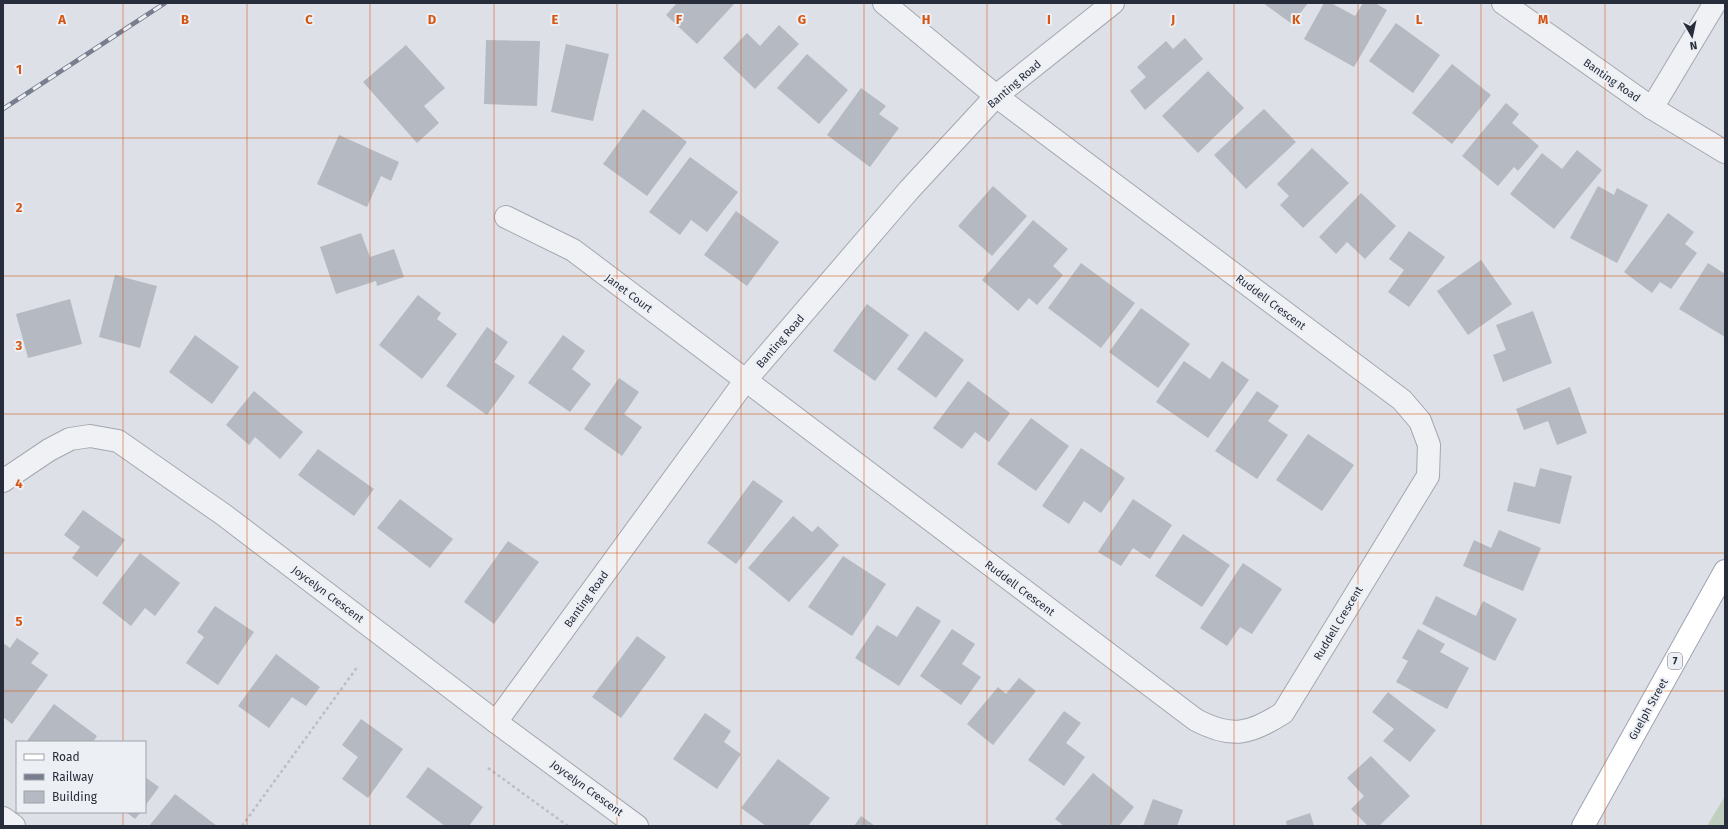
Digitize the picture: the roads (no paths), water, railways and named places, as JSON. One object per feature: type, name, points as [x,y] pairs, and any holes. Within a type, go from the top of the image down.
[{"type":"main road","name":"Guelph Street","points":[[1583,826],[1725,571]]},
{"type":"street","name":"Ruddell Crescent","points":[[745,381],[1196,720],[1214,730],[1235,732],[1260,728],[1283,713],[1428,476],[1429,445],[1420,421],[1402,400],[996,96],[884,3]]},
{"type":"street","name":"Banting Road","points":[[496,722],[745,381],[909,190],[996,96],[1113,3]]},
{"type":"street","name":"Banting Road","points":[[1503,3],[1652,108],[1725,152]]},
{"type":"street","points":[[1652,108],[1715,3]]},
{"type":"street","name":"Janet Court","points":[[506,217],[573,250],[745,381]]},
{"type":"street","name":"Joycelyn Crescent","points":[[3,481],[49,450],[70,439],[90,436],[118,441],[224,514],[496,722],[637,826]]},
{"type":"street","points":[[3,818],[14,826]]},
{"type":"railway","points":[[3,109],[165,3]]}]
